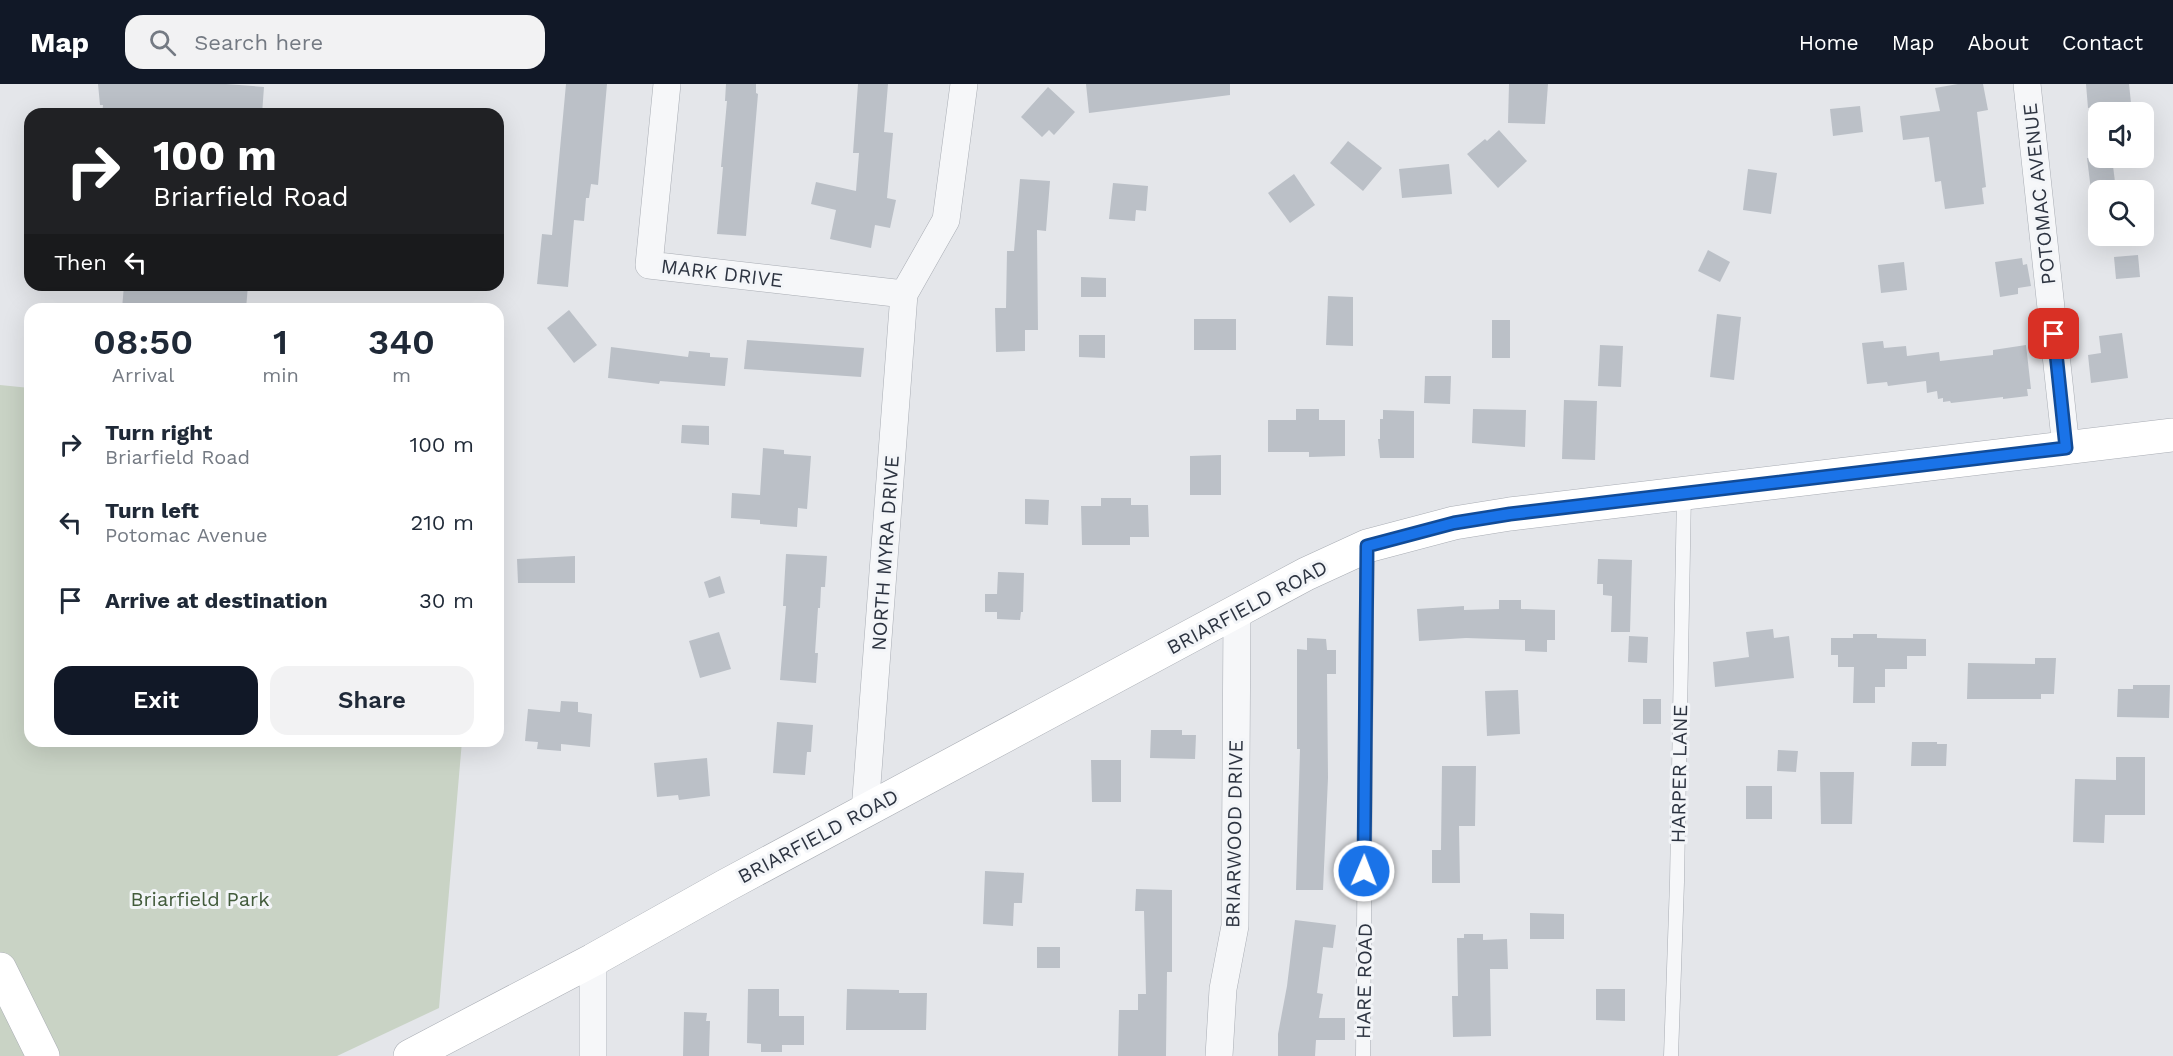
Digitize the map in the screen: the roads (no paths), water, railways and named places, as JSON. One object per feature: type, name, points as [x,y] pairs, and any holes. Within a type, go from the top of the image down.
[{"type":"main road","name":"BRIARFIELD ROAD","points":[[410,1056],[593,960],[633,936],[1306,574],[1367,546],[1454,523],[1684,492],[2173,435]]},
{"type":"main road","points":[[0,969],[43,1056]]},
{"type":"street","name":"MARK DRIVE","points":[[667,84],[649,265],[904,294]]},
{"type":"street","points":[[904,294],[946,220],[964,84]]},
{"type":"street","name":"POTOMAC AVENUE","points":[[2027,84],[2066,448]]},
{"type":"street","name":"NORTH MYRA DRIVE","points":[[865,811],[904,294]]},
{"type":"street","name":"BRIARWOOD DRIVE","points":[[1219,1056],[1223,989],[1235,926],[1237,612]]},
{"type":"street","points":[[593,960],[593,1056]]},
{"type":"lane","name":"HARPER LANE","points":[[1671,1056],[1677,882],[1684,492]]},
{"type":"lane","name":"HARE ROAD","points":[[1363,1056],[1367,546]]},
{"type":"park label","name":"Briarfield Park","points":[[200,899]]}]
